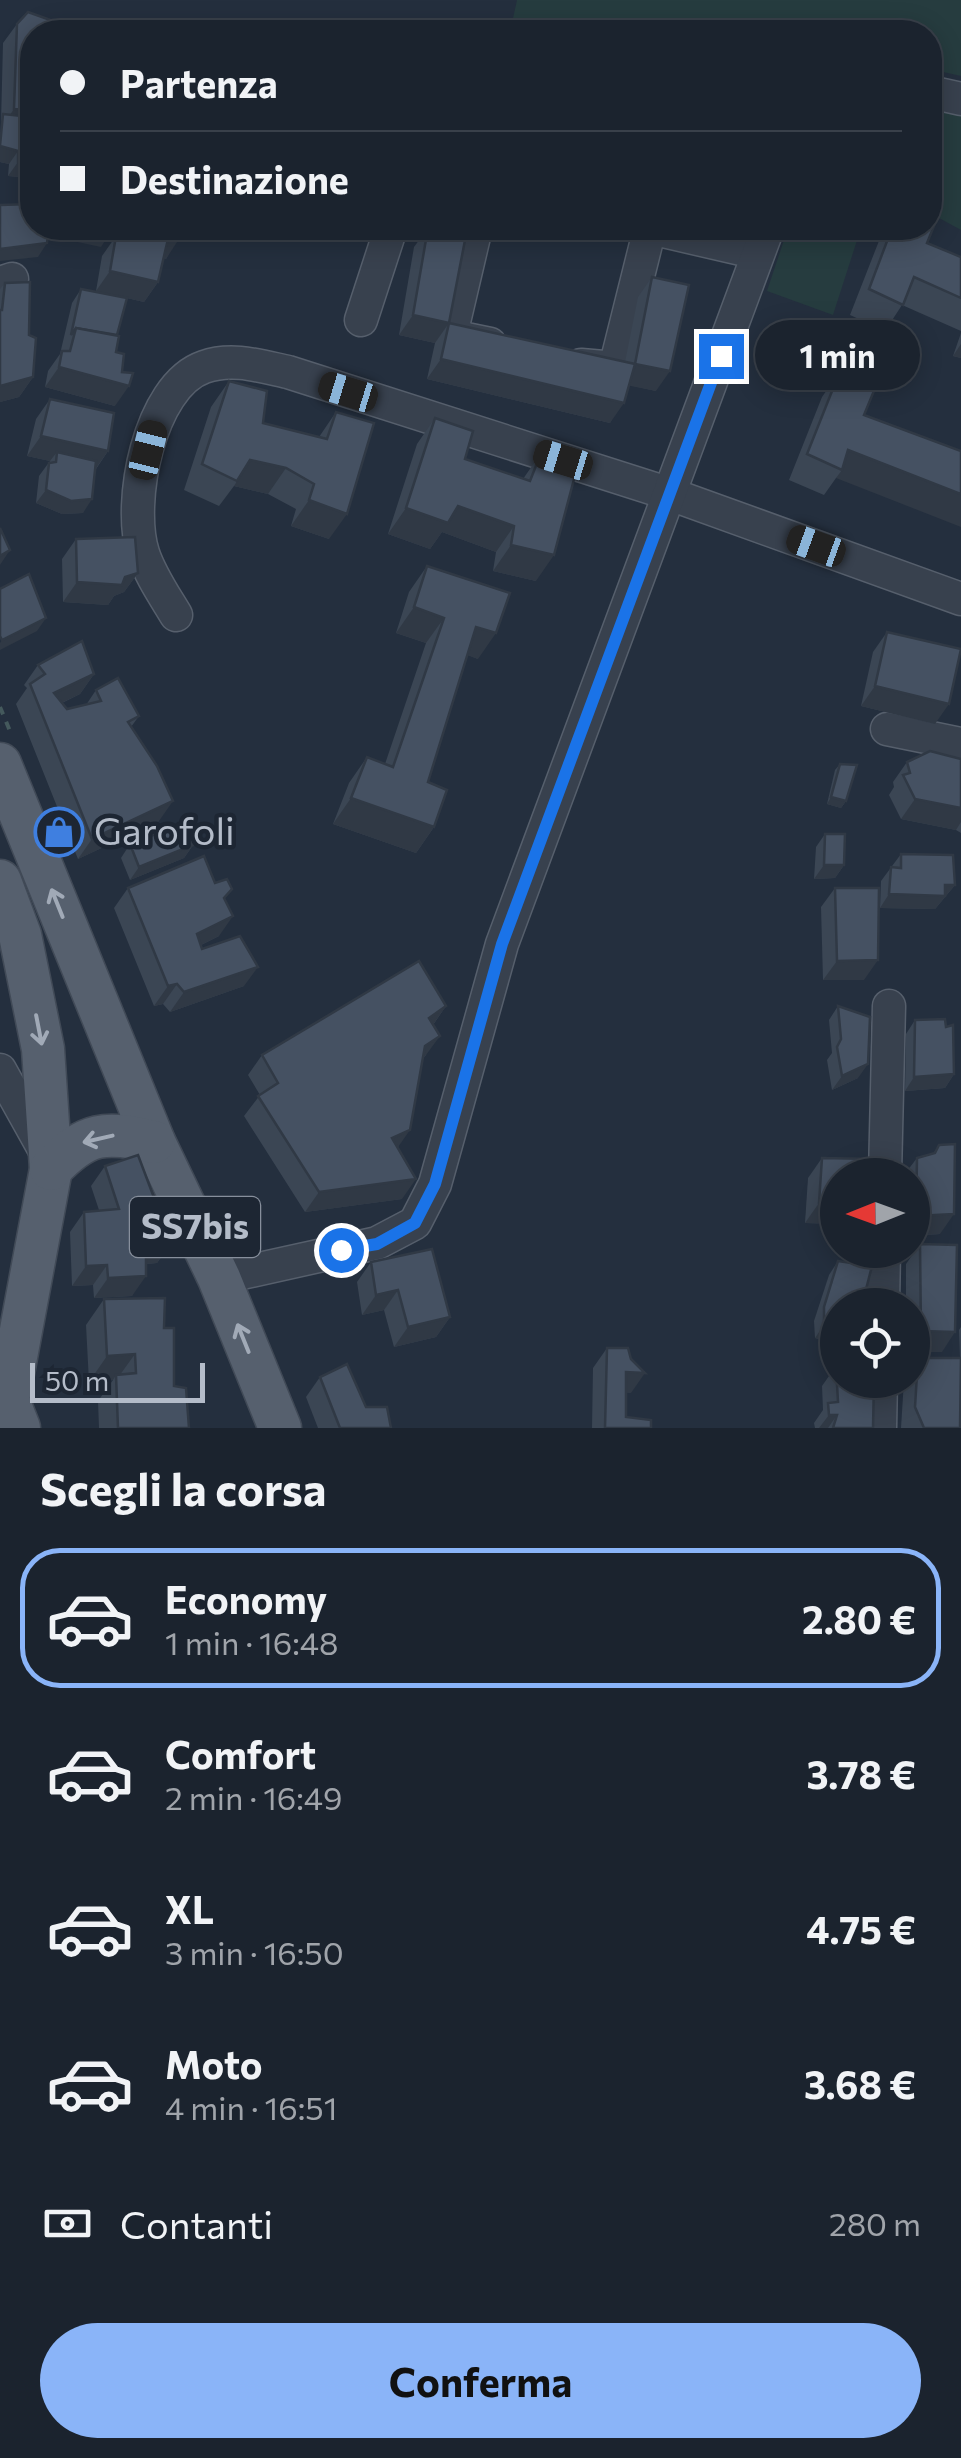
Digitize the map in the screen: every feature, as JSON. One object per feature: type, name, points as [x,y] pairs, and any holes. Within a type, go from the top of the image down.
[{"type":"main road","name":"SS7bis","points":[[0,764],[154,1142],[219,1278],[275,1424]]},
{"type":"main road","points":[[0,881],[10,933],[43,1049],[51,1168],[9,1419]]},
{"type":"main road","name":"SS7bis","points":[[51,1168],[72,1146],[99,1135],[154,1142]]},
{"type":"street","points":[[361,320],[388,240]]},
{"type":"street","points":[[474,240],[455,332],[462,338],[520,351]]},
{"type":"street","points":[[558,360],[614,368],[647,240]]},
{"type":"street","points":[[219,1278],[377,1244],[415,1223],[435,1184],[502,944],[763,240]]},
{"type":"street","points":[[176,615],[142,550],[139,518],[157,413],[182,380],[208,365],[238,361],[312,380],[670,494],[961,599]]},
{"type":"street","points":[[887,729],[961,744]]},
{"type":"street","points":[[10,933],[67,955],[108,1026]]},
{"type":"street","points":[[885,1158],[889,1006]]},
{"type":"street","points":[[0,1070],[40,1136],[51,1168]]},
{"type":"street","points":[[880,1428],[881,1398]]},
{"type":"green space","points":[[517,0],[961,0],[961,76],[942,72],[942,20],[513,20]]},
{"type":"green space","points":[[942,112],[961,116],[961,230],[942,220]]},
{"type":"green space","points":[[784,240],[857,240],[833,315],[767,291]]},
{"type":"building","points":[[28,12],[50,20],[21,20]]},
{"type":"building","points":[[20,21],[20,109],[14,109]]},
{"type":"building","points":[[3,114],[20,116],[20,162],[18,151],[0,146]]},
{"type":"building","points":[[20,204],[20,240],[47,240],[47,243],[0,249],[0,205]]},
{"type":"building","points":[[115,240],[168,240],[158,282],[110,271]]},
{"type":"building","points":[[426,240],[465,240],[449,323],[413,315]]},
{"type":"building","points":[[887,240],[928,240],[927,243],[961,257],[961,298],[914,277],[903,305],[869,289]]},
{"type":"building","points":[[652,277],[689,285],[670,371],[635,364]]},
{"type":"building","points":[[30,282],[29,335],[36,338],[33,377],[0,386],[0,310],[5,283]]},
{"type":"building","points":[[81,289],[127,298],[117,335],[76,328],[71,335]]},
{"type":"building","points":[[449,323],[635,364],[624,403],[441,359]]},
{"type":"building","points":[[76,328],[119,336],[116,352],[124,354],[122,372],[133,373],[129,386],[59,367],[62,351],[70,351]]},
{"type":"building","points":[[840,371],[876,386],[864,415],[961,451],[961,494],[848,450],[842,470],[807,454]]},
{"type":"building","points":[[229,381],[267,391],[263,423],[327,439],[336,412],[374,423],[347,514],[309,500],[314,484],[286,468],[250,460],[237,481],[202,464]]},
{"type":"building","points":[[50,399],[114,413],[108,451],[41,436]]},
{"type":"building","points":[[435,418],[473,431],[465,459],[530,481],[541,453],[578,464],[554,555],[511,545],[514,526],[458,506],[448,523],[406,508]]},
{"type":"building","points":[[57,452],[96,461],[92,499],[71,501],[46,490],[49,463],[56,462]]},
{"type":"building","points":[[0,528],[10,550],[0,556]]},
{"type":"building","points":[[135,537],[138,573],[125,577],[122,585],[77,582],[76,539]]},
{"type":"building","points":[[427,566],[510,593],[496,633],[476,627],[428,782],[447,790],[434,827],[351,798],[367,757],[393,767],[444,618],[414,607]]},
{"type":"building","points":[[29,574],[46,618],[2,640],[0,589]]},
{"type":"building","points":[[887,632],[961,649],[949,704],[875,686]]},
{"type":"building","points":[[82,641],[94,674],[54,693],[67,709],[101,701],[96,690],[118,678],[139,716],[128,722],[157,766],[173,801],[92,839],[30,684],[45,674],[38,665]]},
{"type":"building","points":[[930,751],[961,759],[961,808],[915,799],[903,775],[910,773],[907,762]]},
{"type":"building","points":[[840,764],[857,765],[846,801],[831,797]]},
{"type":"building","points":[[184,823],[193,845],[139,867],[130,844]]},
{"type":"building","points":[[825,834],[845,834],[844,865],[824,865]]},
{"type":"building","points":[[901,854],[953,855],[955,885],[945,885],[945,896],[889,894],[891,867],[901,868]]},
{"type":"building","points":[[204,856],[215,883],[227,879],[232,889],[224,898],[233,916],[197,934],[202,949],[240,936],[258,967],[184,992],[177,984],[168,986],[128,888]]},
{"type":"building","points":[[835,888],[879,888],[878,960],[837,961]]},
{"type":"building","points":[[419,961],[446,1006],[429,1018],[440,1036],[425,1046],[410,1130],[392,1138],[416,1179],[319,1192],[258,1096],[278,1083],[262,1055]]},
{"type":"building","points":[[838,1006],[870,1017],[868,1064],[842,1076],[837,1047],[841,1039]]},
{"type":"building","points":[[945,1019],[946,1027],[953,1025],[954,1074],[914,1077],[915,1020]]},
{"type":"building","points":[[955,1144],[954,1214],[930,1215],[930,1158],[917,1158],[935,1153],[939,1145]]},
{"type":"building","points":[[138,1155],[171,1243],[146,1245],[146,1276],[108,1278],[107,1265],[86,1266],[84,1212],[119,1209],[105,1166]]},
{"type":"building","points":[[930,1244],[957,1245],[955,1332],[930,1331],[930,1288],[921,1288],[920,1268],[930,1268]]},
{"type":"building","points":[[432,1249],[450,1317],[408,1327],[398,1290],[376,1295],[371,1262]]},
{"type":"building","points":[[836,1268],[871,1268],[866,1288],[830,1288]]},
{"type":"building","points":[[165,1298],[164,1328],[174,1328],[174,1386],[186,1388],[189,1428],[118,1428],[116,1375],[136,1373],[135,1354],[107,1356],[104,1299]]},
{"type":"building","points":[[607,1348],[628,1348],[631,1359],[645,1373],[626,1372],[626,1417],[651,1420],[651,1428],[605,1428]]},
{"type":"building","points":[[930,1358],[961,1358],[960,1428],[924,1428],[916,1398],[930,1398]]},
{"type":"building","points":[[347,1364],[366,1407],[387,1407],[391,1428],[340,1428],[320,1377]]},
{"type":"building","points":[[838,1398],[874,1398],[873,1428],[833,1428],[837,1415],[829,1415],[828,1403],[838,1402]]},
{"type":"place","name":"Garofoli","points":[[59,832]]},
{"type":"route","points":[[341,1250],[377,1244],[415,1223],[435,1184],[502,944],[721,356]]}]
